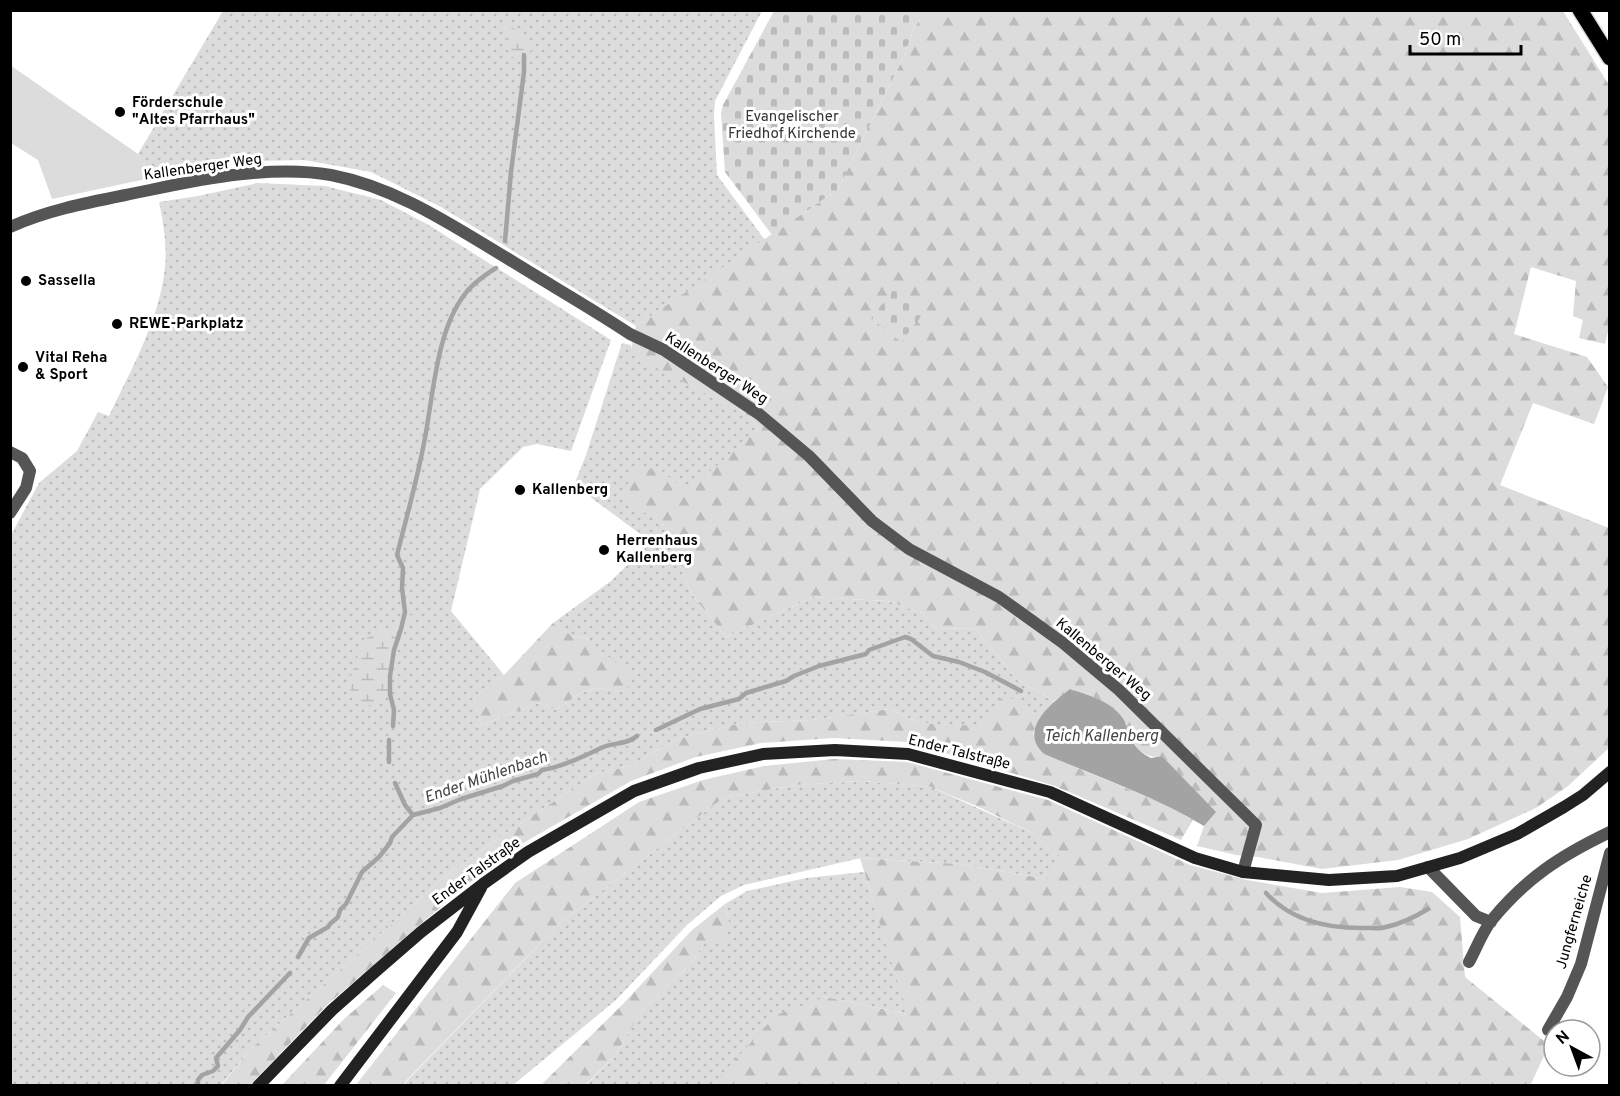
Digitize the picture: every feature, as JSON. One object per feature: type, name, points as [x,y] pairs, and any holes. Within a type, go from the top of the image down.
[{"type":"main road","points":[[1580,10],[1610,58]]},
{"type":"main road","name":"Ender Talstraße","points":[[258,1086],[358,986],[421,932],[483,884],[528,852],[580,821],[645,787],[699,768],[763,754],[835,750],[908,754],[1050,792],[1195,858],[1244,872],[1329,880],[1397,876],[1460,858],[1517,834],[1583,795],[1610,772]]},
{"type":"main road","points":[[340,1086],[457,932],[483,884]]},
{"type":"street","name":"Kallenberger Weg","points":[[10,227],[67,207],[160,188],[257,173],[297,172],[351,180],[393,193],[434,214],[630,334],[664,350],[750,408],[809,456],[872,522],[909,549],[999,597],[1063,643],[1119,690],[1256,825],[1244,872]]},
{"type":"street","points":[[10,452],[22,458],[30,471],[29,481],[16,496],[10,513]]},
{"type":"street","points":[[1469,962],[1491,922],[1527,882],[1562,856],[1610,832]]},
{"type":"street","name":"Jungferneiche","points":[[1555,1018],[1581,964],[1610,853]]},
{"type":"street","points":[[1428,867],[1476,916],[1491,922]]},
{"type":"green space","points":[[223,11],[762,11],[715,101],[714,116],[717,175],[765,240],[636,326],[441,207],[371,172],[304,160],[253,161],[151,178],[138,154]]},
{"type":"green space","name":"Evangelischer Friedhof Kirchende","points":[[774,11],[925,11],[913,30],[905,54],[835,195],[828,196],[772,235],[725,172],[721,113],[723,105]]},
{"type":"green space","points":[[925,11],[1563,11],[1609,85],[1610,323],[1605,344],[1579,338],[1583,320],[1573,316],[1576,281],[1531,267],[1514,334],[1587,357],[1608,387],[1594,424],[1533,403],[1500,485],[1609,528],[1609,748],[1568,786],[1536,808],[1468,839],[1398,860],[1322,869],[1236,855],[1197,846],[1204,826],[1215,812],[1162,756],[1147,755],[1139,750],[1118,713],[1093,697],[1071,689],[1054,701],[1017,680],[975,629],[936,628],[922,613],[888,601],[813,597],[726,637],[691,593],[663,523],[624,501],[631,470],[658,468],[687,492],[759,428],[747,415],[630,354],[636,326],[828,196],[835,195],[905,54],[913,30]]},
{"type":"green space","points":[[505,24],[516,30],[533,45],[531,51],[515,60],[505,47]]},
{"type":"green space","points":[[10,65],[138,154],[151,178],[52,199],[38,160],[11,143]]},
{"type":"green space","points":[[258,183],[325,186],[381,200],[427,224],[611,340],[571,451],[537,444],[523,447],[480,489],[451,611],[504,675],[474,697],[481,725],[539,703],[556,710],[588,690],[603,689],[625,692],[587,638],[572,636],[553,623],[611,581],[651,542],[574,485],[622,343],[631,345],[631,354],[747,415],[759,428],[687,493],[658,468],[663,523],[691,593],[726,637],[813,597],[888,601],[922,613],[936,628],[975,629],[1017,680],[1054,701],[1040,717],[1004,695],[981,727],[920,723],[889,709],[812,720],[740,723],[676,739],[630,766],[597,773],[447,875],[252,1048],[221,1085],[11,1086],[11,535],[39,483],[77,451],[98,412],[109,416],[142,347],[155,312],[165,266],[165,238],[159,202]]},
{"type":"green space","points":[[894,289],[923,314],[901,342],[871,318]]},
{"type":"green space","points":[[413,614],[401,633],[394,651],[390,694],[361,710],[348,685],[363,640]]},
{"type":"green space","points":[[553,623],[572,636],[586,638],[633,677],[625,692],[588,690],[556,710],[539,703],[481,725],[474,697],[504,675]]},
{"type":"green space","points":[[1004,694],[1040,717],[1033,733],[1044,754],[1162,803],[1193,820],[1181,840],[1055,786],[908,742],[834,738],[761,743],[696,757],[631,781],[525,842],[465,886],[328,1004],[250,1085],[221,1086],[252,1048],[447,875],[597,773],[630,766],[676,739],[740,723],[812,720],[889,709],[920,723],[980,726]]},
{"type":"green space","points":[[834,759],[907,762],[1048,800],[1190,865],[1247,880],[1322,893],[1400,887],[1432,892],[1460,917],[1465,977],[1542,1039],[1542,1060],[1530,1086],[712,1085],[776,1015],[825,997],[907,1014],[860,858],[959,864],[1047,879],[1063,859],[1032,833],[931,787],[862,781],[795,785],[723,798],[560,923],[402,1085],[355,1086],[515,883],[639,802],[703,780],[764,766]]},
{"type":"green space","points":[[862,781],[931,787],[1032,833],[1064,859],[1047,879],[959,864],[861,858],[744,885],[721,896],[687,925],[616,1000],[513,1085],[402,1086],[560,923],[723,798],[795,785]]},
{"type":"green space","points":[[864,872],[908,1014],[825,997],[712,1085],[585,1086],[615,1056],[640,1013],[694,960],[703,944],[729,919],[725,904],[747,891],[806,878]]},
{"type":"green space","points":[[725,904],[729,919],[726,941],[703,944],[694,960],[640,1013],[615,1056],[585,1085],[541,1085],[622,1005],[692,930]]},
{"type":"green space","points":[[383,985],[396,993],[324,1085],[282,1085],[343,1020]]},
{"type":"water","name":"Teich Kallenberg","points":[[1070,689],[1114,708],[1124,720],[1130,738],[1139,750],[1151,758],[1162,756],[1216,812],[1204,826],[1146,796],[1044,754],[1034,736],[1036,727],[1046,710]]},
{"type":"waterway","points":[[505,241],[524,55]]},
{"type":"waterway","points":[[393,726],[394,710],[390,694],[390,676],[394,650],[405,612],[402,588],[403,568],[397,555],[420,461],[436,368],[447,328],[455,310],[471,287],[496,268]]},
{"type":"waterway","name":"Ender Mühlenbach","points":[[656,730],[700,709],[739,699],[746,693],[786,681],[819,666],[866,654],[869,650],[905,637],[933,656],[959,662],[985,672],[1021,691]]},
{"type":"waterway","name":"Ender Mühlenbach","points":[[298,957],[309,938],[328,927],[338,917],[362,872],[379,857],[392,837],[413,815],[538,774],[542,770],[565,764],[606,746],[629,741],[637,736]]},
{"type":"waterway","points":[[389,740],[389,762]]},
{"type":"waterway","points":[[395,783],[405,805],[413,815]]},
{"type":"waterway","name":"Ender Mühlenbach","points":[[1266,893],[1276,903],[1299,917],[1339,927],[1384,928],[1428,909]]},
{"type":"waterway","name":"Ender Mühlenbach","points":[[198,1086],[198,1080],[202,1075],[213,1071],[218,1066],[216,1058],[248,1017],[290,973]]},
{"type":"place","name":"Förderschule \"Altes Pfarrhaus\"","points":[[120,112]]},
{"type":"place","name":"Sassella","points":[[26,281]]},
{"type":"place","name":"REWE-Parkplatz","points":[[117,324]]},
{"type":"place","name":"Vital Reha & Sport","points":[[23,367]]},
{"type":"place","name":"Kallenberg","points":[[520,490]]},
{"type":"place","name":"Herrenhaus Kallenberg","points":[[604,550]]}]
